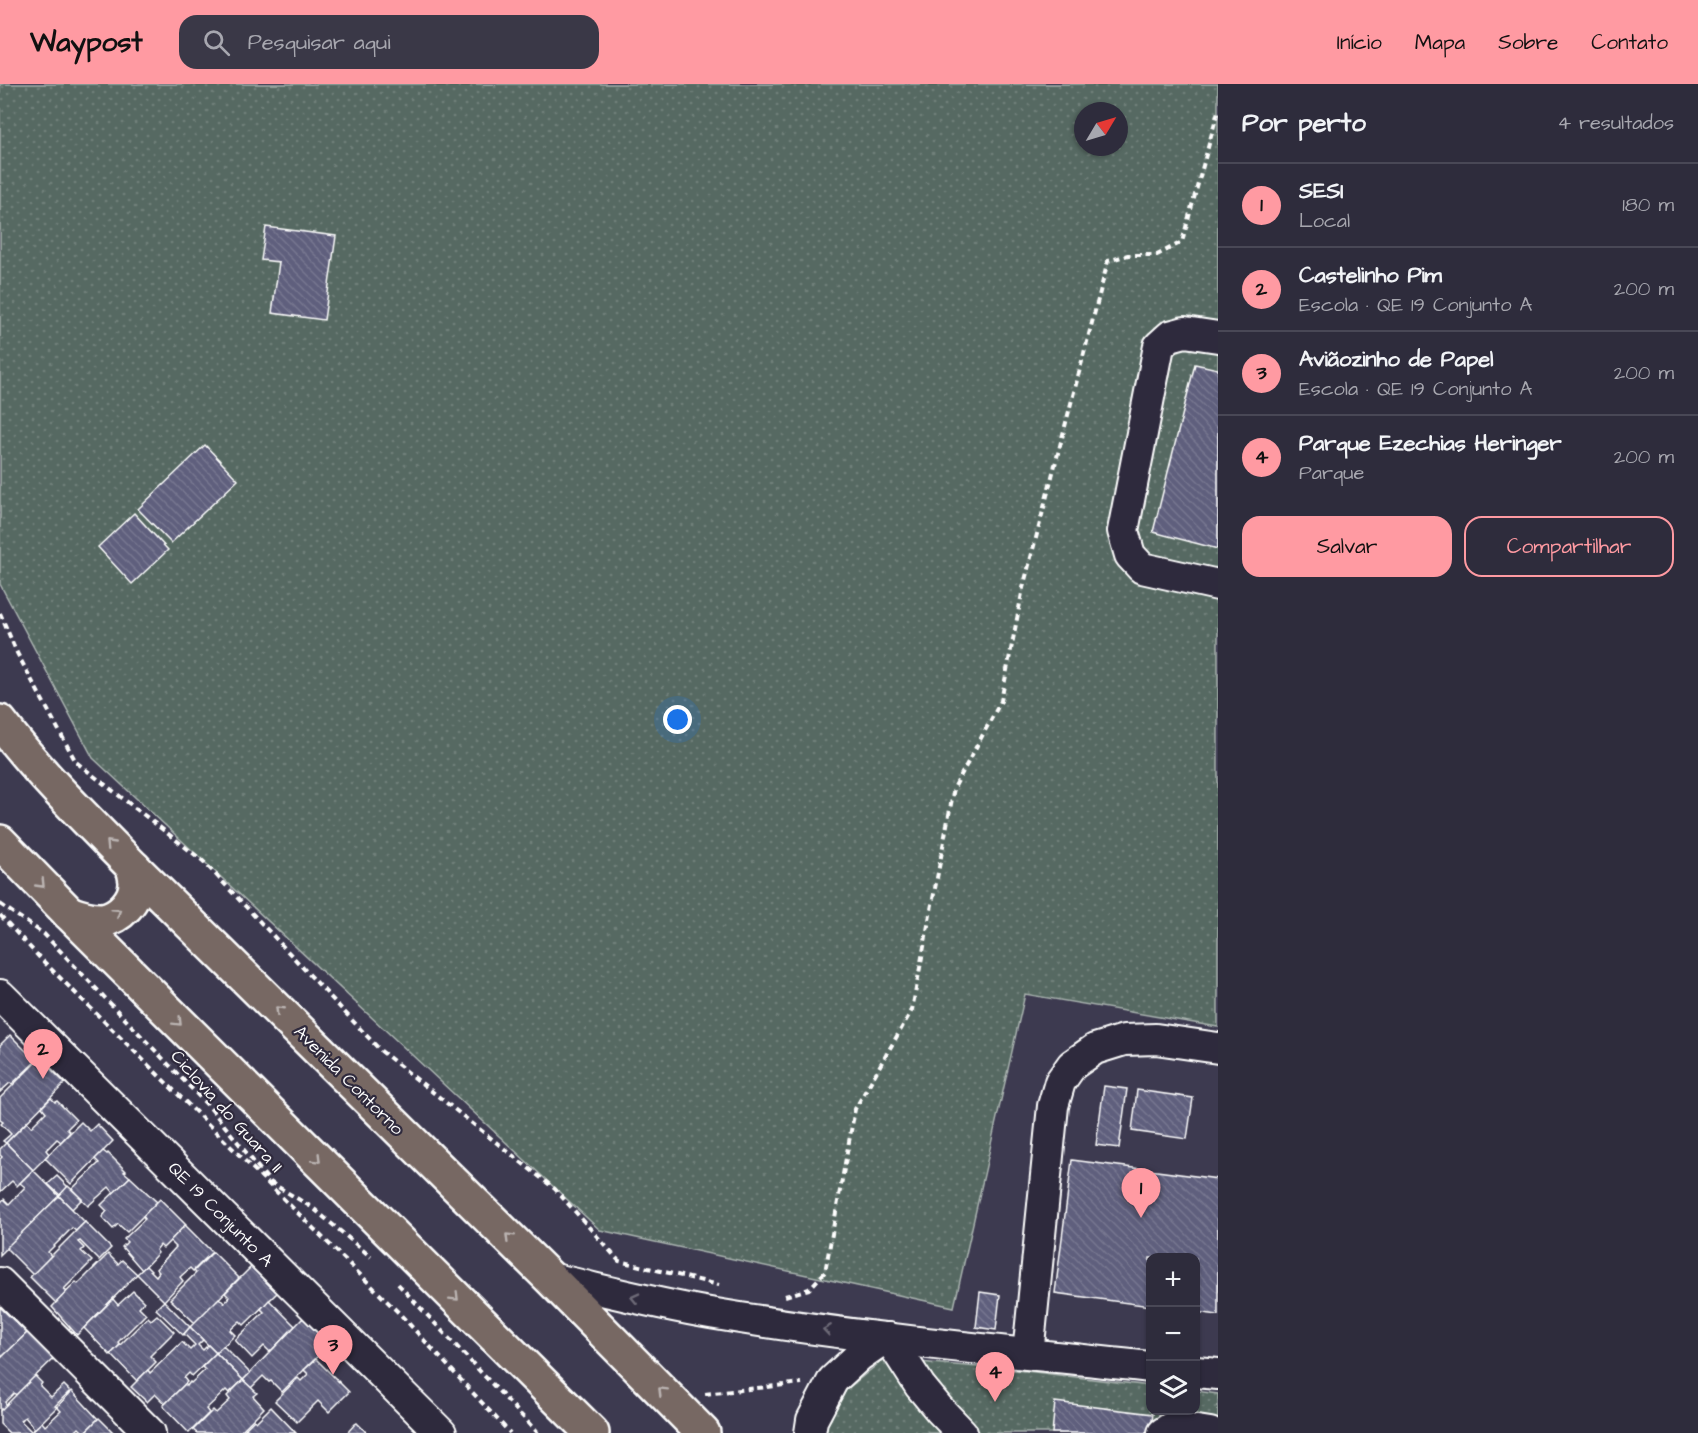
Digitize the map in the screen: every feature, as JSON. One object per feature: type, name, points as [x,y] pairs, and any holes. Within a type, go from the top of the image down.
[{"type":"main road","name":"Avenida Contorno","points":[[0,722],[17,745],[67,800],[134,868],[550,1278],[703,1433]]},
{"type":"main road","points":[[0,842],[592,1433]]},
{"type":"main road","points":[[69,913],[86,919],[103,920],[119,913],[131,901],[136,885],[134,868]]},
{"type":"street","points":[[1218,337],[1185,332],[1170,336],[1159,346],[1123,531],[1130,555],[1142,568],[1218,585]]},
{"type":"street","name":"QE 19 Conjunto A","points":[[0,995],[441,1433]]},
{"type":"street","points":[[1028,1354],[1053,1106],[1060,1082],[1072,1065],[1095,1048],[1124,1040],[1156,1039],[1218,1048]]},
{"type":"street","points":[[550,1278],[654,1303],[710,1313],[887,1338],[1146,1367]]},
{"type":"street","points":[[0,1283],[150,1433]]},
{"type":"street","points":[[810,1433],[812,1420],[832,1380],[859,1356],[887,1338]]},
{"type":"street","points":[[887,1338],[926,1394],[962,1433]]},
{"type":"street","points":[[1200,1372],[1218,1374]]},
{"type":"street","points":[[1164,1433],[1172,1427],[1210,1433]]},
{"type":"path","points":[[778,1299],[809,1288],[825,1272],[855,1109],[912,1011],[954,788],[1001,701],[1023,588],[1108,261],[1128,255],[1157,255],[1182,242],[1218,111]]},
{"type":"path","points":[[0,613],[17,653],[76,762],[203,861],[381,1051],[555,1189],[619,1261],[722,1285]]},
{"type":"path","name":"Ciclovia do Guara II","points":[[0,904],[44,934],[211,1109],[270,1182],[313,1208],[379,1264]]},
{"type":"path","points":[[0,915],[40,958],[399,1313],[510,1433]]},
{"type":"path","points":[[395,1281],[538,1433]]},
{"type":"path","points":[[680,1409],[707,1393],[832,1380]]},
{"type":"green space","points":[[0,84],[1218,84],[1218,1027],[1025,994],[954,1307],[600,1230],[93,758],[0,584]]},
{"type":"green space","points":[[884,1359],[1026,1371],[1146,1386],[1146,1415],[1200,1415],[1200,1392],[1218,1394],[1218,1433],[819,1433],[846,1390]]},
{"type":"building","points":[[266,227],[336,236],[324,320],[272,313],[279,262],[261,260]]},
{"type":"building","points":[[1195,364],[1218,369],[1218,549],[1153,532]]},
{"type":"building","points":[[205,445],[238,480],[171,543],[138,509]]},
{"type":"building","points":[[134,513],[168,550],[132,584],[98,547]]},
{"type":"building","points":[[10,1035],[36,1061],[0,1092],[0,1045]]},
{"type":"building","points":[[40,1058],[65,1083],[6,1143],[3,1141],[11,1134],[1,1124],[3,1122],[0,1120],[0,1098]]},
{"type":"building","points":[[1104,1086],[1127,1089],[1119,1148],[1096,1145]]},
{"type":"building","points":[[1137,1090],[1193,1098],[1187,1139],[1132,1131]]},
{"type":"building","points":[[51,1098],[76,1120],[67,1129],[70,1132],[61,1142],[57,1139],[46,1150],[49,1154],[33,1170],[6,1143],[27,1122],[31,1127],[46,1112],[42,1107]]},
{"type":"building","points":[[81,1122],[90,1131],[97,1124],[113,1141],[71,1184],[45,1158]]},
{"type":"building","points":[[6,1143],[33,1170],[17,1186],[12,1181],[0,1192],[0,1159],[2,1157],[0,1149]]},
{"type":"building","points":[[103,1151],[108,1153],[130,1177],[114,1193],[109,1187],[88,1206],[72,1189],[99,1163],[95,1159]]},
{"type":"building","points":[[1072,1160],[1218,1179],[1218,1315],[1200,1313],[1200,1253],[1146,1253],[1146,1305],[1055,1293]]},
{"type":"building","points":[[33,1170],[59,1196],[0,1255],[0,1203],[4,1199],[9,1204],[25,1187],[20,1183]]},
{"type":"building","points":[[57,1176],[68,1187],[60,1195],[48,1184]]},
{"type":"building","points":[[130,1177],[157,1202],[127,1232],[118,1224],[113,1229],[102,1217],[107,1211],[101,1205]]},
{"type":"building","points":[[68,1186],[82,1199],[72,1209],[59,1196]]},
{"type":"building","points":[[59,1196],[85,1222],[76,1231],[72,1228],[48,1252],[51,1256],[33,1275],[6,1248]]},
{"type":"building","points":[[160,1199],[186,1225],[163,1248],[160,1245],[156,1250],[158,1253],[142,1270],[122,1247],[127,1242],[124,1239],[145,1219],[143,1216]]},
{"type":"building","points":[[85,1222],[111,1248],[99,1260],[80,1241],[78,1242],[84,1248],[81,1251],[92,1261],[64,1289],[67,1292],[56,1303],[30,1277]]},
{"type":"building","points":[[185,1225],[212,1252],[193,1271],[190,1268],[180,1277],[183,1281],[164,1301],[137,1274],[146,1266],[156,1276],[159,1272],[156,1269],[176,1247],[170,1241]]},
{"type":"building","points":[[213,1252],[239,1278],[195,1323],[170,1299]]},
{"type":"building","points":[[108,1254],[118,1264],[122,1260],[137,1274],[77,1335],[52,1307]]},
{"type":"building","points":[[252,1266],[278,1292],[244,1325],[240,1321],[230,1330],[235,1335],[216,1353],[190,1327],[219,1298],[224,1303],[229,1297],[225,1293]]},
{"type":"building","points":[[133,1291],[144,1302],[139,1307],[146,1314],[118,1342],[120,1345],[110,1355],[84,1328],[113,1299],[118,1305]]},
{"type":"building","points":[[980,1292],[1000,1295],[996,1330],[976,1327]]},
{"type":"building","points":[[269,1300],[295,1326],[270,1352],[264,1346],[252,1358],[235,1340],[264,1312],[261,1309]]},
{"type":"building","points":[[164,1301],[190,1327],[183,1335],[156,1309]]},
{"type":"building","points":[[0,1307],[27,1333],[2,1357],[0,1354]]},
{"type":"building","points":[[157,1315],[174,1332],[150,1356],[156,1362],[137,1381],[111,1354],[148,1317],[151,1320]]},
{"type":"building","points":[[302,1319],[305,1319],[330,1344],[282,1392],[263,1376],[251,1388],[243,1380]]},
{"type":"building","points":[[190,1327],[203,1340],[198,1345],[203,1350],[208,1345],[216,1353],[192,1376],[189,1373],[184,1378],[187,1382],[165,1404],[155,1394],[147,1402],[131,1387],[148,1370],[150,1373],[182,1342],[190,1350],[195,1345],[184,1334]]},
{"type":"building","points":[[28,1332],[54,1358],[16,1395],[14,1393],[5,1402],[7,1405],[0,1411],[0,1359]]},
{"type":"building","points":[[223,1346],[250,1373],[243,1380],[216,1353]]},
{"type":"building","points":[[216,1353],[243,1380],[229,1393],[226,1390],[206,1409],[209,1413],[189,1433],[163,1406],[185,1384],[187,1386],[205,1370],[202,1367]]},
{"type":"building","points":[[316,1359],[349,1392],[329,1412],[318,1401],[297,1422],[275,1401],[298,1378],[301,1381],[308,1374],[304,1370]]},
{"type":"building","points":[[35,1376],[42,1383],[40,1386],[51,1397],[64,1385],[70,1391],[35,1429],[25,1417],[20,1420],[32,1432],[9,1433],[0,1424],[0,1411]]},
{"type":"building","points":[[243,1380],[257,1393],[253,1396],[264,1408],[239,1433],[197,1433],[193,1430],[213,1410],[216,1413],[230,1400],[227,1396]]},
{"type":"building","points":[[72,1391],[98,1419],[84,1433],[79,1428],[74,1433],[30,1433],[42,1422],[45,1426],[61,1411],[57,1407]]},
{"type":"building","points":[[1055,1402],[1153,1415],[1150,1433],[1052,1433]]},
{"type":"building","points":[[271,1407],[296,1433],[245,1433],[248,1430],[246,1429],[241,1433],[254,1420],[256,1422]]},
{"type":"building","points":[[99,1418],[114,1433],[84,1433]]},
{"type":"building","points":[[357,1423],[367,1433],[347,1433],[355,1424]]},
{"type":"place","name":"Castelinho Pim","points":[[43,1079]]},
{"type":"place","name":"SESI","points":[[1141,1218]]},
{"type":"place","name":"Aviãozinho de Papel","points":[[333,1375]]},
{"type":"place","name":"Parque Ezechias Heringer","points":[[995,1402]]}]
